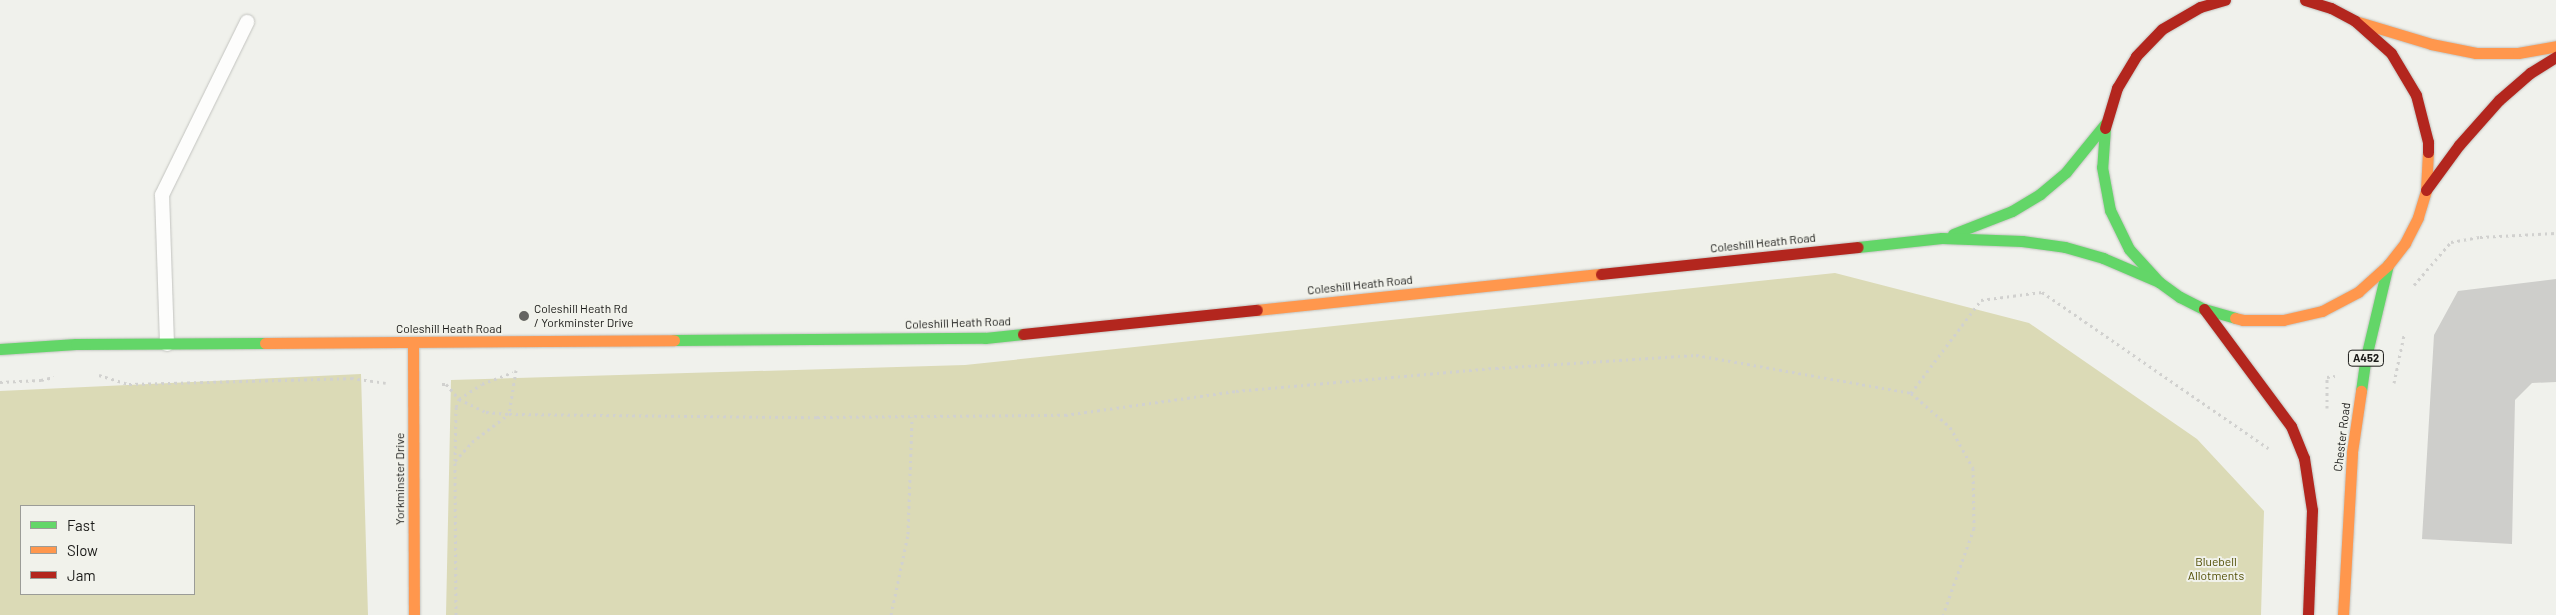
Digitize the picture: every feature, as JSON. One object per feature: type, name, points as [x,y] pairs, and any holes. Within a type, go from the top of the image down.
[{"type":"main road","points":[[2225,0],[2200,7],[2162,30],[2136,56],[2116,88],[2104,124],[2102,167],[2110,210],[2129,249],[2159,282],[2180,297],[2204,309],[2243,320],[2283,320],[2322,311],[2358,292],[2388,266],[2405,243],[2418,217],[2426,190],[2428,142],[2416,95],[2391,53],[2355,21],[2329,4],[2305,0]]},
{"type":"main road","points":[[2162,30],[2172,7]]},
{"type":"main road","points":[[2355,21],[2431,44],[2476,52],[2518,53],[2556,46]]},
{"type":"main road","points":[[2426,190],[2459,145],[2499,100],[2530,73],[2556,57]]},
{"type":"main road","name":"Coleshill Heath Road","points":[[1942,238],[2012,211],[2040,194],[2066,172],[2104,124]]},
{"type":"main road","name":"Coleshill Heath Road","points":[[0,349],[76,344],[985,338],[1942,238],[2022,241],[2065,247],[2103,258],[2159,282]]},
{"type":"main road","name":"Chester Road","points":[[2343,615],[2352,452],[2366,357],[2388,266]]},
{"type":"main road","points":[[2204,309],[2291,426],[2304,458],[2312,510],[2308,615]]},
{"type":"main road","name":"Yorkminster Drive","points":[[413,343],[414,615]]},
{"type":"lane","points":[[167,344],[162,195],[247,22]]},
{"type":"path","points":[[2412,288],[2451,242],[2480,237],[2556,233]]},
{"type":"path","points":[[1911,393],[1981,300],[2042,292],[2266,447],[2304,458]]},
{"type":"path","points":[[455,461],[472,442],[509,414],[520,342]]},
{"type":"path","points":[[92,372],[129,384],[351,378],[382,384],[446,384],[458,399],[486,412],[509,414],[912,417],[1065,415],[1236,391],[1496,368],[1696,355],[1911,393],[1950,426],[1973,468],[1974,528],[1943,615]]},
{"type":"path","points":[[456,615],[456,407],[458,399],[482,384],[516,371]]},
{"type":"path","points":[[0,382],[41,380],[62,375]]},
{"type":"path","points":[[891,615],[908,534],[912,417]]},
{"type":"green space","name":"Bluebell Allotments","points":[[1835,273],[2029,323],[2197,439],[2264,511],[2261,615],[446,615],[451,380],[965,365]]},
{"type":"green space","points":[[361,374],[368,615],[0,615],[0,391]]},
{"type":"building","points":[[2556,279],[2556,382],[2532,383],[2515,400],[2512,544],[2422,539],[2434,335],[2458,291]]},
{"type":"traffic: fast","points":[[1953,234],[2012,211],[2040,194],[2066,172],[2105,124]]},
{"type":"traffic: fast","points":[[2105,128],[2102,167],[2110,210],[2129,249],[2159,282],[2180,297],[2204,309],[2235,318]]},
{"type":"traffic: fast","points":[[1858,247],[1942,238],[2022,241],[2065,247],[2103,258],[2159,282]]},
{"type":"traffic: fast","points":[[2361,391],[2366,357],[2388,265]]},
{"type":"traffic: fast","points":[[674,340],[985,338],[1023,334]]},
{"type":"traffic: fast","points":[[0,349],[76,344],[265,343]]},
{"type":"traffic: slow","points":[[2355,21],[2431,44],[2476,53],[2518,53],[2556,46]]},
{"type":"traffic: slow","points":[[2235,318],[2243,320],[2283,320],[2322,311],[2358,292],[2388,265],[2405,243],[2418,217],[2426,190],[2428,152]]},
{"type":"traffic: slow","points":[[1257,310],[1601,274]]},
{"type":"traffic: slow","points":[[265,343],[674,340]]},
{"type":"traffic: slow","points":[[413,343],[414,615]]},
{"type":"traffic: slow","points":[[2343,615],[2352,452],[2361,391]]},
{"type":"traffic: jam","points":[[2105,128],[2117,88],[2136,56],[2162,29],[2200,7],[2225,0]]},
{"type":"traffic: jam","points":[[2305,0],[2331,8],[2355,21],[2391,53],[2416,95],[2428,142],[2428,152]]},
{"type":"traffic: jam","points":[[2426,190],[2459,145],[2499,100],[2530,73],[2556,57]]},
{"type":"traffic: jam","points":[[1601,274],[1858,247]]},
{"type":"traffic: jam","points":[[2204,309],[2291,426],[2304,458],[2312,510],[2308,615]]},
{"type":"traffic: jam","points":[[1023,334],[1257,310]]},
{"type":"place","name":"Coleshill Heath Rd / Yorkminster Drive","points":[[524,316]]}]
